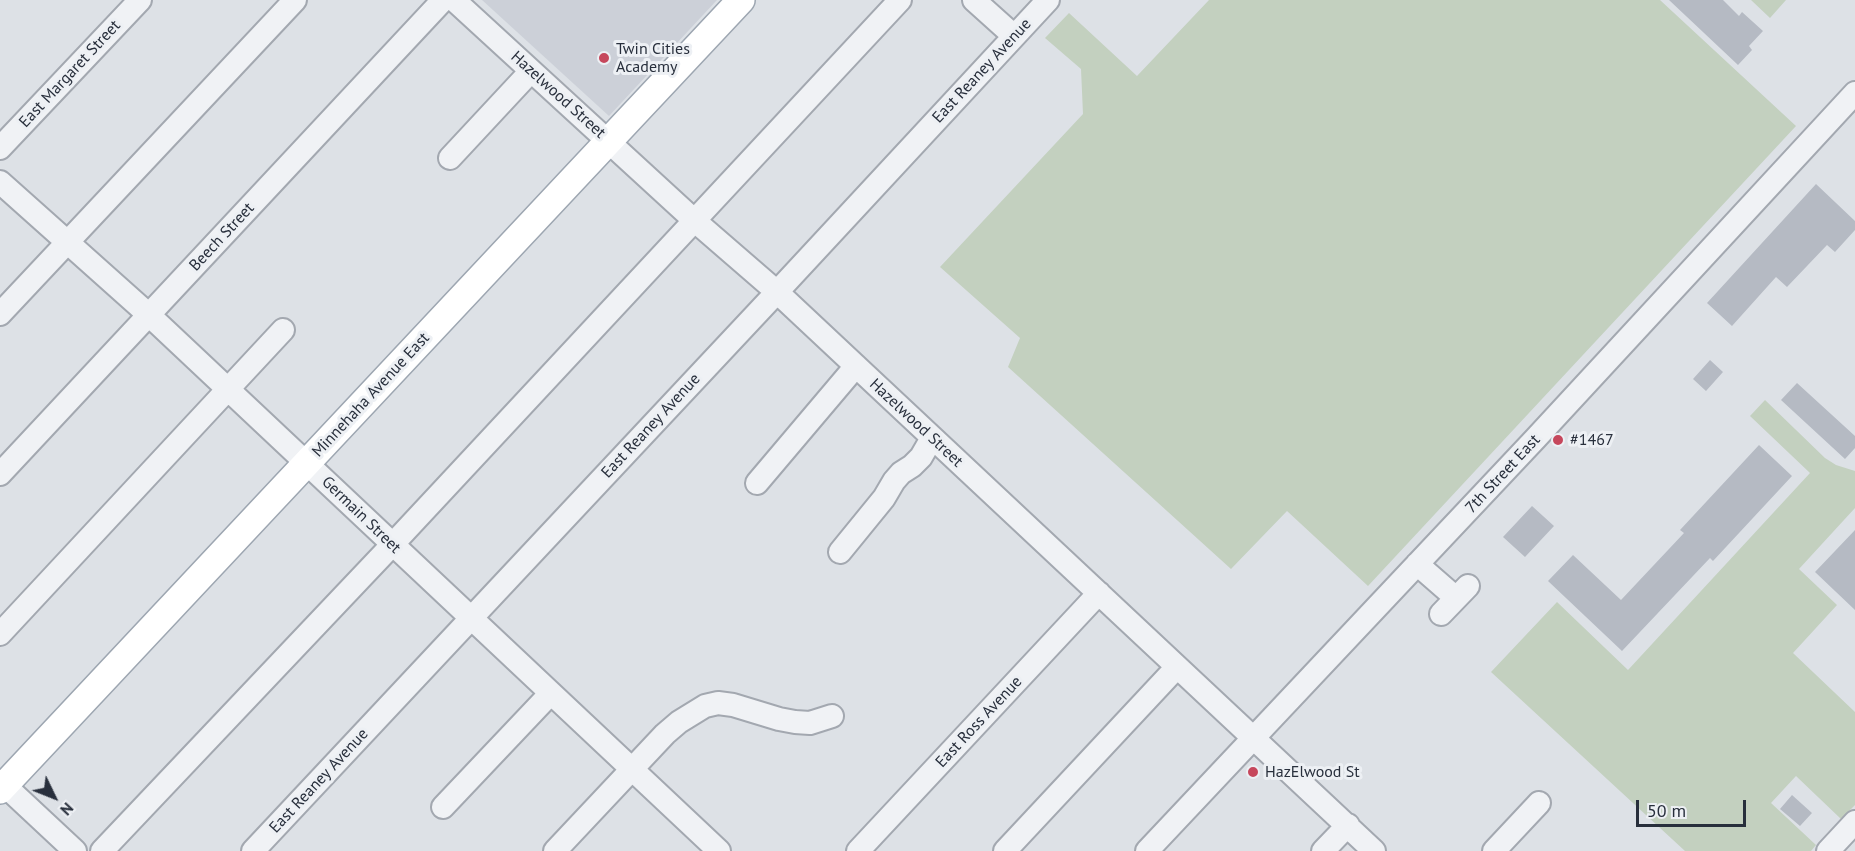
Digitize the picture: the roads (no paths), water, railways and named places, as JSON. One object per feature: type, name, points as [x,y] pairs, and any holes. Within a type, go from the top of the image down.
[{"type":"main road","name":"Minnehaha Avenue East","points":[[1,785],[308,463],[741,0]]},
{"type":"street","name":"East Margaret Street","points":[[0,148],[140,0]]},
{"type":"street","points":[[0,314],[295,0]]},
{"type":"street","name":"Beech Street","points":[[0,474],[443,0]]},
{"type":"street","name":"Hazelwood Street","points":[[454,0],[695,221],[777,292],[1374,851]]},
{"type":"street","points":[[102,851],[392,545],[900,0]]},
{"type":"street","points":[[974,0],[1014,36]]},
{"type":"street","name":"East Reaney Avenue","points":[[253,851],[1048,0]]},
{"type":"street","points":[[450,158],[531,71]]},
{"type":"street","name":"7th Street East","points":[[1147,851],[1853,99]]},
{"type":"street","name":"Germain Street","points":[[0,182],[149,315],[308,463],[392,545],[632,769],[713,849]]},
{"type":"street","points":[[0,634],[283,330]]},
{"type":"street","points":[[757,483],[856,366]]},
{"type":"street","points":[[840,552],[884,498],[894,481],[921,457],[932,438]]},
{"type":"street","points":[[1417,564],[1455,599]]},
{"type":"street","name":"East Ross Avenue","points":[[858,851],[1099,593]]},
{"type":"street","points":[[1005,851],[1177,667]]},
{"type":"street","points":[[443,807],[551,693]]},
{"type":"street","points":[[555,851],[679,722],[705,706],[718,703],[733,705],[795,722],[810,723],[832,716]]},
{"type":"street","points":[[1,785],[75,851]]},
{"type":"street","points":[[1494,851],[1539,803]]},
{"type":"street","points":[[1828,851],[1855,822]]},
{"type":"street","points":[[1323,851],[1348,825]]},
{"type":"place","name":"Twin Cities Academy","points":[[604,58]]},
{"type":"place","name":"#1467","points":[[1558,440]]},
{"type":"place","name":"HazElwood St","points":[[1253,772]]}]
